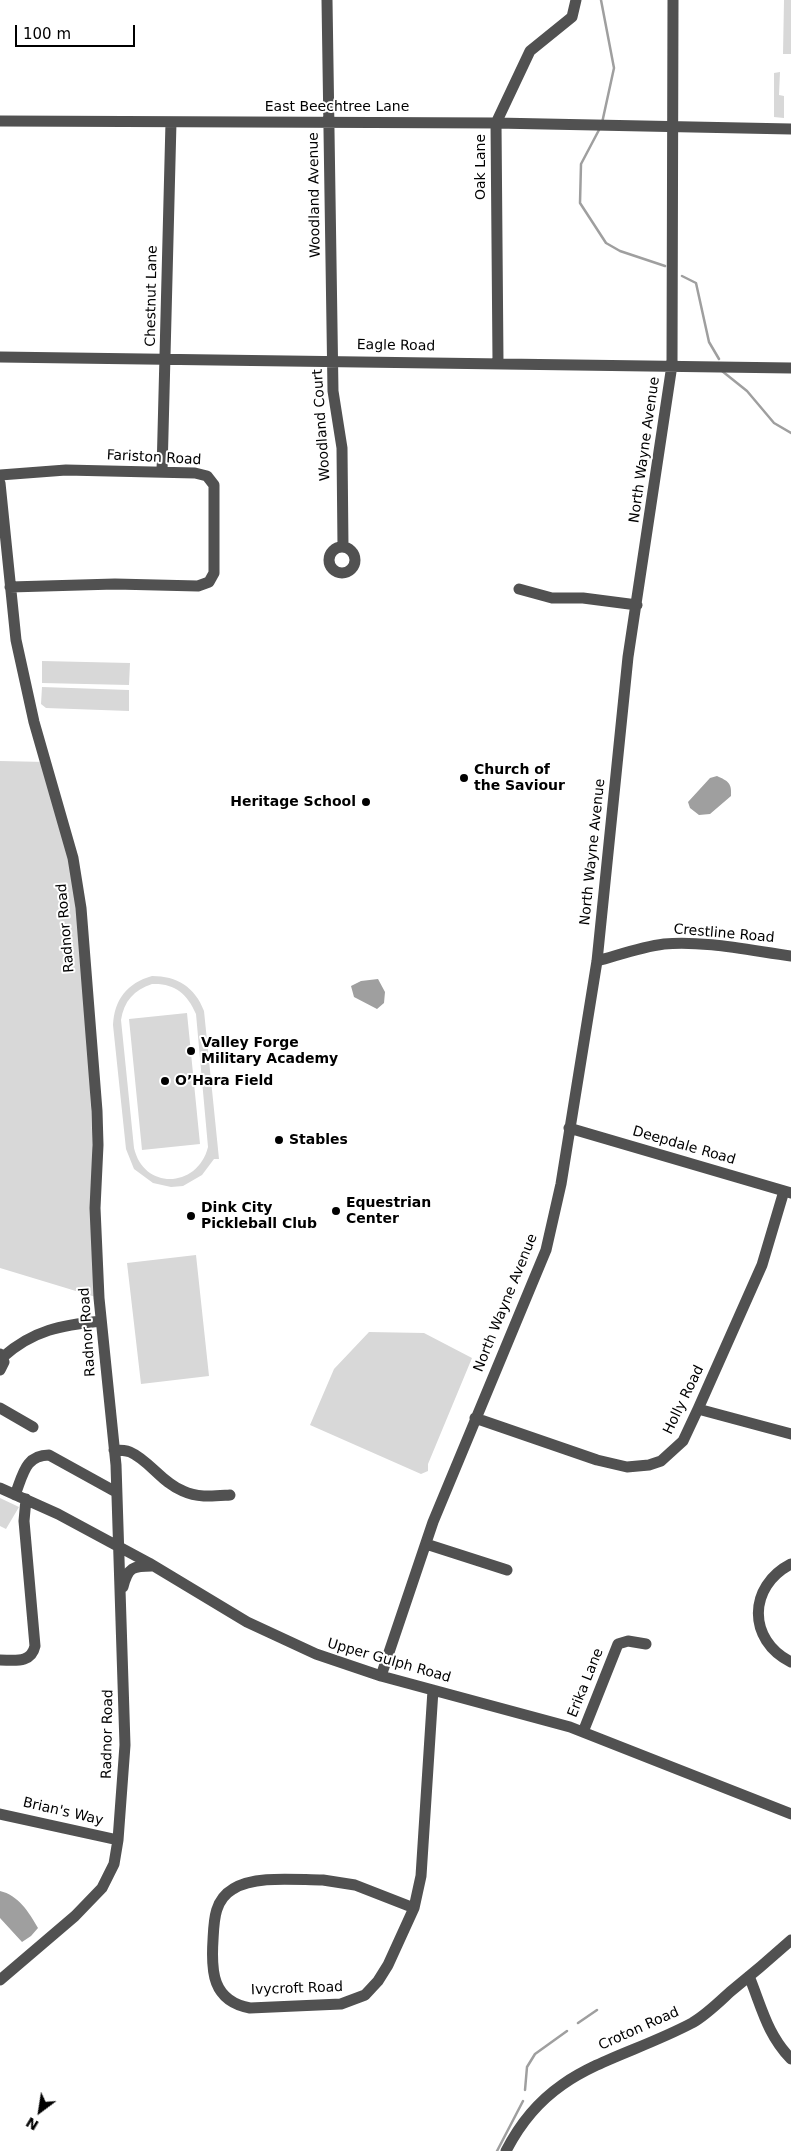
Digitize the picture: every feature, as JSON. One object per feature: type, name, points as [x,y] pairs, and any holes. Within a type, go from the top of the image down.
[{"type":"street","name":"Woodland Avenue","points":[[327,0],[333,360]]},
{"type":"street","name":"Oak Lane","points":[[498,362],[496,123],[530,51],[572,17],[576,0]]},
{"type":"street","name":"North Wayne Avenue","points":[[381,1676],[426,1544],[475,1418],[546,1250],[559,1193],[597,962],[628,657],[672,365],[674,0]]},
{"type":"street","name":"East Beechtree Lane","points":[[0,121],[496,123],[791,129]]},
{"type":"street","name":"Chestnut Lane","points":[[162,472],[171,122]]},
{"type":"street","name":"Eagle Road","points":[[0,357],[498,362],[791,368]]},
{"type":"street","name":"Woodland Court","points":[[333,360],[335,411],[340,429],[342,448],[342,547]]},
{"type":"street","name":"Fariston Road","points":[[0,475],[66,470],[195,473],[207,476],[214,485],[214,573],[209,582],[198,586],[115,584],[10,587]]},
{"type":"street","name":"Radnor Road","points":[[0,483],[16,640],[34,722],[73,858],[80,900],[97,1110],[98,1145],[95,1208],[101,1320],[114,1450],[120,1547],[125,1745],[118,1840],[114,1864],[102,1888],[75,1916],[0,1980]]},
{"type":"street","points":[[519,589],[552,598],[583,598],[637,605]]},
{"type":"street","name":"Crestline Road","points":[[597,962],[650,946],[666,944],[722,947],[791,956]]},
{"type":"street","name":"Deepdale Road","points":[[569,1128],[788,1192]]},
{"type":"street","name":"Holly Road","points":[[475,1418],[596,1460],[627,1467],[649,1465],[661,1461],[683,1441],[762,1265],[788,1192]]},
{"type":"street","points":[[0,1370],[4,1365],[1,1356],[16,1345],[44,1331],[70,1324],[101,1320]]},
{"type":"street","points":[[698,1409],[791,1434]]},
{"type":"street","points":[[1,1412],[33,1426]]},
{"type":"street","points":[[114,1450],[128,1451],[138,1457],[170,1485],[184,1492],[201,1496],[230,1495]]},
{"type":"street","points":[[0,1660],[26,1659],[31,1656],[35,1646],[20,1497],[30,1460],[39,1455],[50,1455],[116,1492]]},
{"type":"street","name":"Upper Gulph Road","points":[[0,1488],[120,1547],[247,1622],[280,1639],[316,1654],[381,1676],[583,1732],[791,1814]]},
{"type":"street","points":[[426,1544],[507,1570]]},
{"type":"street","points":[[791,1564],[783,1568],[768,1582],[763,1591],[758,1612],[764,1638],[773,1649],[791,1662]]},
{"type":"street","points":[[121,1593],[126,1576],[130,1570],[136,1566],[154,1566]]},
{"type":"street","name":"Erika Lane","points":[[583,1732],[618,1644],[628,1641],[646,1644]]},
{"type":"street","name":"Ivycroft Road","points":[[414,1908],[355,1885],[339,1881],[254,1881],[241,1884],[226,1895],[214,1913],[211,1967],[215,1982],[227,1997],[248,2007],[347,2003],[365,1995],[378,1981],[400,1941],[414,1908],[421,1876],[433,1690]]},
{"type":"street","name":"Brian's Way","points":[[0,1814],[118,1840]]},
{"type":"street","name":"Croton Road","points":[[506,2151],[518,2130],[535,2108],[562,2084],[599,2063],[628,2053],[693,2022],[791,1940]]},
{"type":"street","points":[[749,1976],[769,2031],[791,2059]]},
{"type":"shaded area","points":[[784,0],[791,0],[791,54],[783,54]]},
{"type":"shaded area","points":[[780,72],[779,95],[784,96],[784,118],[774,117],[774,73]]},
{"type":"shaded area","points":[[42,661],[130,663],[129,685],[42,683]]},
{"type":"shaded area","points":[[42,687],[129,690],[129,711],[46,708],[41,704]]},
{"type":"shaded area","points":[[0,761],[46,762],[73,858],[86,991],[99,1298],[0,1268]]},
{"type":"shaded area","points":[[717,776],[728,783],[731,788],[731,796],[710,814],[699,815],[690,808],[688,802],[710,778]]},
{"type":"shaded area","points":[[152,976],[161,977],[184,984],[196,995],[204,1011],[219,1159],[214,1159],[202,1175],[183,1186],[171,1187],[153,1183],[134,1169],[126,1149],[113,1025],[119,1000],[129,988],[143,979]],"holes":[[[167,985],[184,995],[196,1014],[208,1147],[202,1161],[194,1170],[183,1177],[171,1179],[159,1177],[148,1172],[140,1162],[134,1148],[121,1020],[127,1002],[135,993],[146,986]]]},
{"type":"shaded area","points":[[378,979],[385,992],[384,1003],[377,1009],[354,997],[351,986],[361,981]]},
{"type":"shaded area","name":"O’Hara Field","points":[[187,1013],[200,1144],[142,1150],[129,1019]]},
{"type":"shaded area","points":[[196,1255],[209,1376],[141,1384],[127,1263]]},
{"type":"shaded area","points":[[369,1332],[424,1333],[472,1358],[428,1464],[428,1471],[421,1474],[310,1425],[334,1369]]},
{"type":"shaded area","points":[[0,1498],[19,1507],[6,1529],[0,1526]]},
{"type":"shaded area","points":[[0,1891],[18,1900],[27,1910],[38,1928],[22,1942],[0,1918]]},
{"type":"waterway","points":[[601,0],[614,68],[602,123]]},
{"type":"waterway","points":[[600,128],[581,164],[580,203],[606,243],[620,251],[665,266]]},
{"type":"waterway","points":[[682,276],[696,283],[709,342],[719,359]]},
{"type":"waterway","points":[[722,371],[747,391],[774,423],[791,433]]},
{"type":"waterway","points":[[578,2023],[597,2010]]},
{"type":"waterway","points":[[525,2090],[527,2067],[535,2054],[567,2031]]},
{"type":"waterway","points":[[497,2151],[523,2101]]},
{"type":"place","name":"Church of the Saviour","points":[[464,778]]},
{"type":"place","name":"Heritage School","points":[[366,802]]},
{"type":"place","name":"Valley Forge Military Academy","points":[[191,1051]]},
{"type":"place","name":"O’Hara Field","points":[[165,1081]]},
{"type":"place","name":"Stables","points":[[279,1140]]},
{"type":"place","name":"Equestrian Center","points":[[336,1211]]},
{"type":"place","name":"Dink City Pickleball Club","points":[[191,1216]]}]
